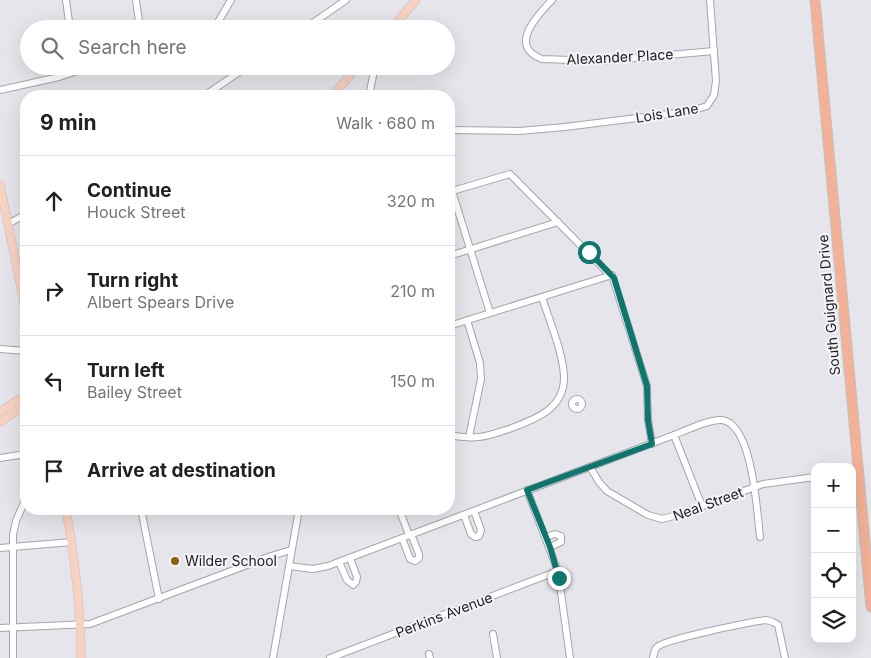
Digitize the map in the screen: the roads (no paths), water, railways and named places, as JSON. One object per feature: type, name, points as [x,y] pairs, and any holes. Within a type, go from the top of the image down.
[{"type":"highway","name":"South Guignard Drive","points":[[815,0],[854,463]]},
{"type":"highway","name":"South Guignard Drive","points":[[856,481],[871,607]]},
{"type":"main road","points":[[399,20],[416,0]]},
{"type":"main road","points":[[337,90],[350,75]]},
{"type":"main road","points":[[0,185],[20,283]]},
{"type":"main road","points":[[0,412],[20,398]]},
{"type":"main road","points":[[0,422],[20,408]]},
{"type":"main road","points":[[67,515],[77,576],[81,625],[81,658]]},
{"type":"street","points":[[66,0],[69,20]]},
{"type":"street","points":[[136,0],[139,20]]},
{"type":"street","points":[[219,20],[231,0]]},
{"type":"street","points":[[317,20],[346,0]]},
{"type":"street","name":"Alexander Place","points":[[552,0],[531,25],[526,37],[530,51],[542,59],[601,61],[714,51]]},
{"type":"street","name":"Lois Lane","points":[[455,130],[519,130],[588,125],[669,114],[702,108],[710,104],[716,89],[710,0]]},
{"type":"street","points":[[0,90],[54,75]]},
{"type":"street","points":[[213,90],[235,75]]},
{"type":"street","points":[[370,90],[373,75]]},
{"type":"street","points":[[455,190],[510,174],[612,275],[647,386],[648,420],[652,444]]},
{"type":"street","points":[[455,206],[490,313]]},
{"type":"street","points":[[8,224],[20,217]]},
{"type":"street","points":[[455,254],[558,222]]},
{"type":"street","points":[[455,324],[612,275]]},
{"type":"street","points":[[455,436],[484,436],[535,420],[550,409],[559,396],[564,380],[563,368],[542,297]]},
{"type":"street","points":[[467,320],[480,362],[482,380],[469,437]]},
{"type":"street","points":[[0,349],[20,351]]},
{"type":"street","points":[[559,396],[572,402]]},
{"type":"street","points":[[289,566],[313,569],[340,562],[711,421],[720,420],[728,422],[735,428],[745,444],[751,467],[760,537]]},
{"type":"street","points":[[674,435],[702,506]]},
{"type":"street","points":[[0,458],[20,455]]},
{"type":"street","name":"Neal Street","points":[[590,467],[607,491],[652,517],[662,519],[672,518],[754,487],[777,481],[811,477]]},
{"type":"street","points":[[527,490],[558,571],[570,658]]},
{"type":"street","points":[[464,514],[471,534],[475,537],[480,536],[481,530],[474,511]]},
{"type":"street","points":[[13,658],[13,547],[16,521],[20,512]]},
{"type":"street","points":[[142,515],[159,599]]},
{"type":"street","points":[[273,658],[298,515]]},
{"type":"street","points":[[402,515],[419,554],[417,560],[410,559],[402,538]]},
{"type":"street","points":[[546,537],[555,534],[561,536],[561,542],[550,547]]},
{"type":"street","points":[[0,548],[72,542]]},
{"type":"street","points":[[0,628],[90,624],[291,550]]},
{"type":"street","points":[[340,562],[347,580],[353,585],[357,577],[350,558]]},
{"type":"street","name":"Perkins Avenue","points":[[330,658],[558,571]]},
{"type":"street","points":[[653,658],[657,647],[677,639],[770,620],[776,623],[779,628],[785,658]]},
{"type":"street","points":[[493,634],[497,658]]},
{"type":"place","name":"Wilder School","points":[[175,561]]}]
